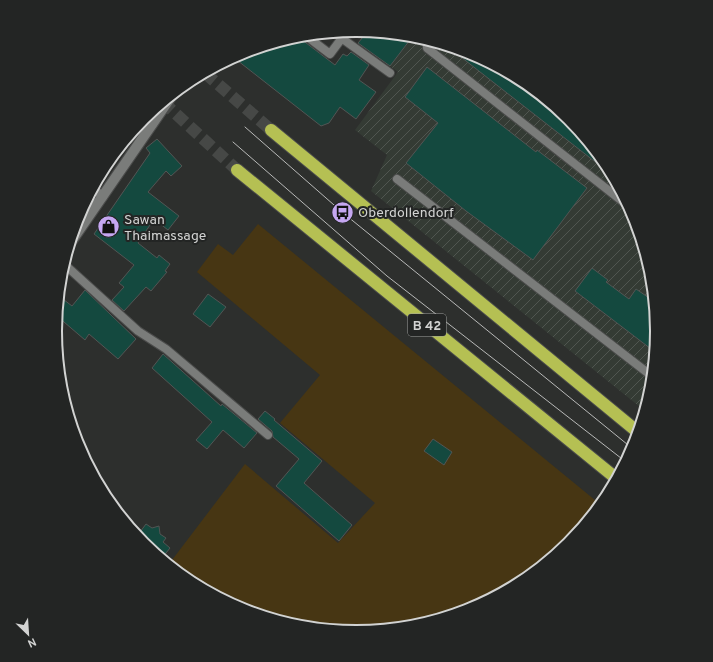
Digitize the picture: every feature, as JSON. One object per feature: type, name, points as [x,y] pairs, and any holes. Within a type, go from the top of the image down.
[{"type":"highway","points":[[271,130],[634,429]]},
{"type":"highway","name":"B 42","points":[[237,170],[612,475]]},
{"type":"street","points":[[81,228],[103,197],[145,127]]},
{"type":"lane","points":[[313,41],[330,54],[342,38],[390,73]]},
{"type":"lane","points":[[427,46],[427,48],[619,199]]},
{"type":"lane","points":[[396,179],[647,373]]},
{"type":"lane","points":[[98,192],[103,197]]},
{"type":"lane","points":[[69,269],[138,331],[166,349],[268,435]]},
{"type":"shaded area","points":[[409,42],[433,47],[469,59],[504,76],[535,98],[564,123],[590,152],[611,184],[628,218],[635,236],[645,274],[650,312],[650,350],[645,388],[640,407],[371,191],[387,155],[355,130],[398,72],[390,66]]},
{"type":"shaded area","points":[[258,224],[596,501],[590,510],[578,525],[550,552],[503,586],[469,603],[433,615],[414,619],[356,625],[299,619],[280,615],[244,603],[209,586],[193,575],[172,560],[245,464],[338,543],[375,503],[280,423],[320,375],[197,272],[218,244],[233,255]]},
{"type":"building","points":[[363,37],[408,42],[390,66],[358,43]]},
{"type":"building","points":[[305,42],[335,65],[343,54],[347,56],[351,52],[369,65],[359,80],[376,92],[356,119],[340,107],[329,123],[321,126],[239,61],[280,47]]},
{"type":"building","points":[[459,56],[504,76],[535,98],[578,137],[599,165]]},
{"type":"building","points":[[427,67],[536,152],[537,150],[587,188],[533,260],[466,211],[406,163],[438,123],[405,97]]},
{"type":"building","points":[[157,139],[182,166],[171,176],[166,171],[148,192],[179,216],[168,230],[154,219],[138,243],[157,258],[159,255],[170,264],[165,271],[167,272],[151,291],[146,287],[124,311],[112,300],[124,287],[119,283],[134,265],[94,234],[150,153],[146,148]]},
{"type":"building","points":[[592,268],[608,280],[606,282],[629,299],[636,289],[648,298],[650,348],[575,291]]},
{"type":"building","points":[[85,290],[136,339],[118,359],[89,334],[85,340],[63,321],[64,300],[72,306]]},
{"type":"building","points":[[208,294],[226,307],[210,327],[193,314]]},
{"type":"building","points":[[163,354],[221,406],[222,404],[257,433],[244,448],[223,430],[207,449],[196,440],[212,422],[152,368]]},
{"type":"building","points":[[265,411],[322,461],[304,483],[352,525],[339,541],[276,486],[299,459],[273,437],[272,431],[258,419]]},
{"type":"building","points":[[433,439],[452,452],[444,465],[424,451]]},
{"type":"building","points":[[146,524],[152,528],[159,526],[160,534],[166,538],[163,542],[170,548],[165,554],[141,531]]},
{"type":"tunnel","points":[[209,77],[271,130]]},
{"type":"tunnel","points":[[168,106],[237,170]]},
{"type":"tram line","points":[[245,127],[342,212],[628,445]]},
{"type":"tram line","points":[[233,142],[387,276],[621,458]]},
{"type":"place","name":"Oberdollendorf","points":[[342,212]]},
{"type":"place","name":"Sawan Thaimassage","points":[[108,227]]}]
